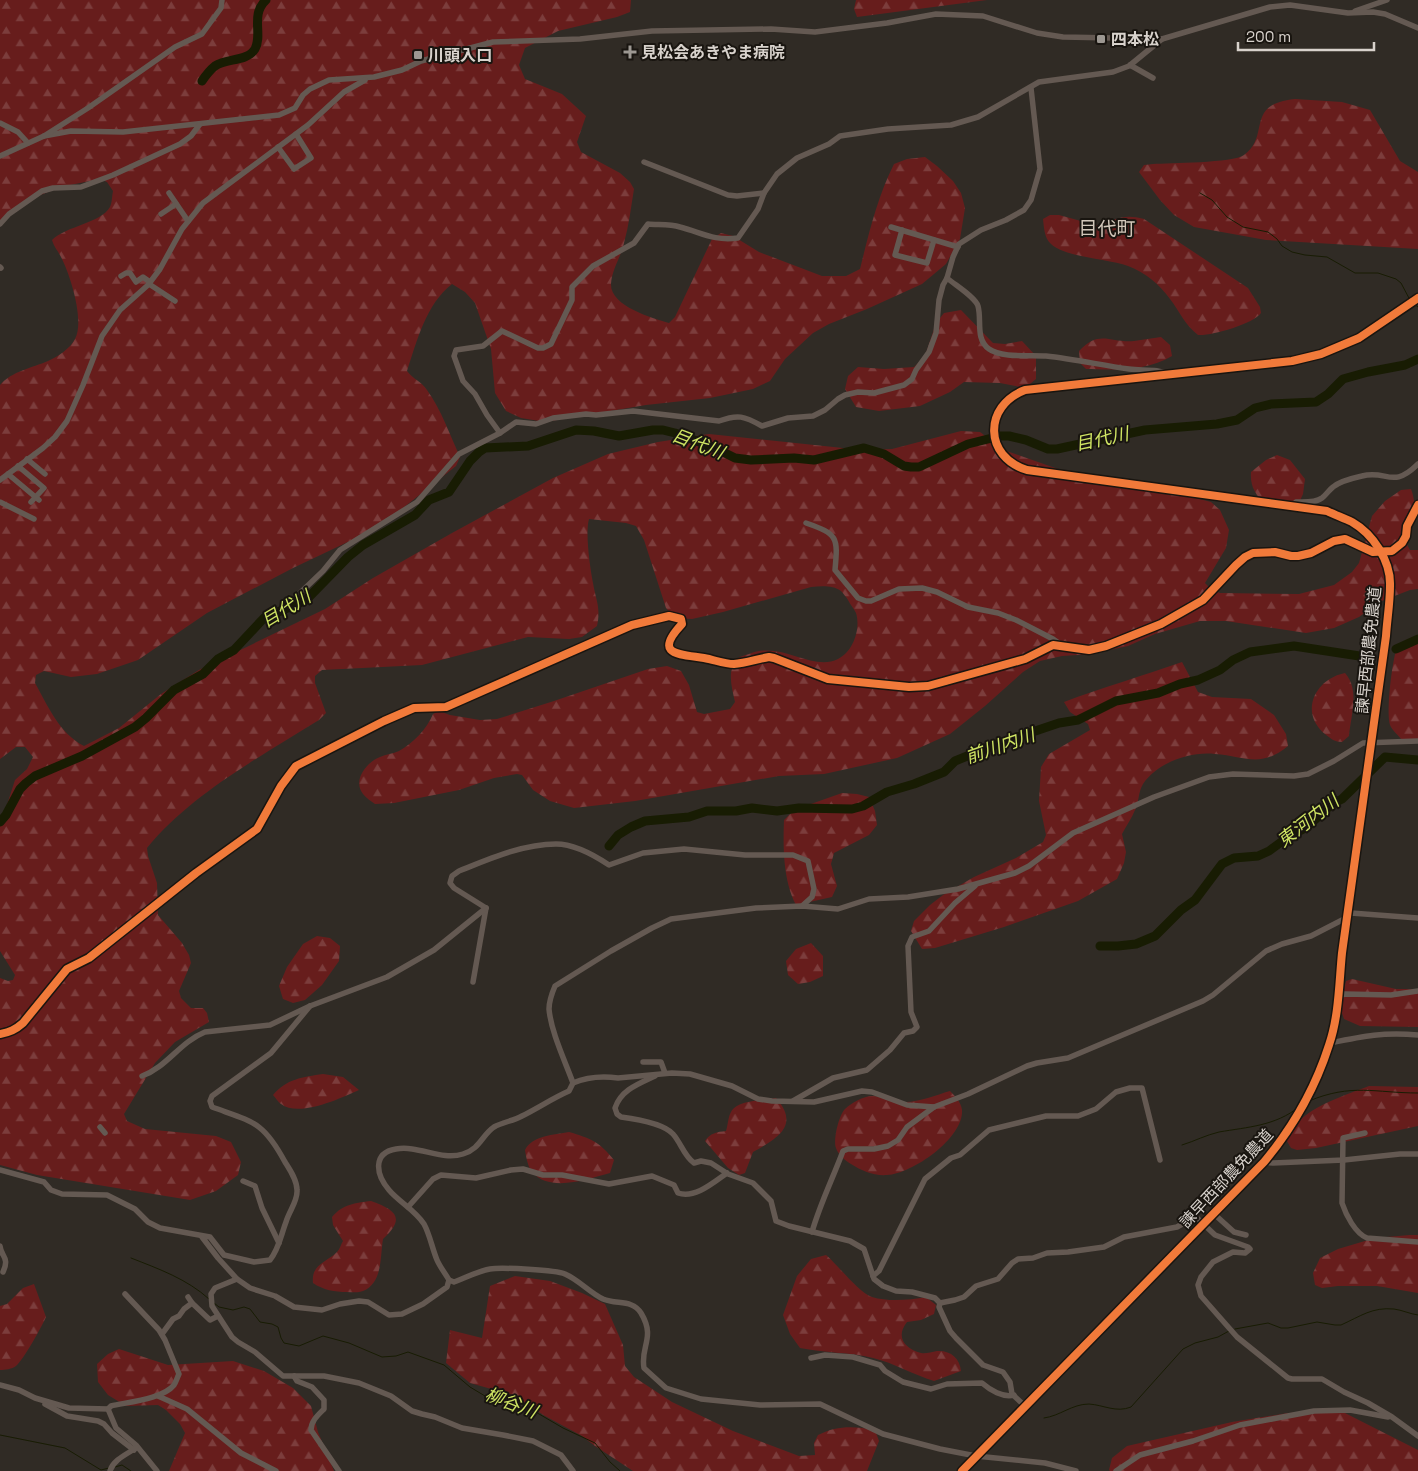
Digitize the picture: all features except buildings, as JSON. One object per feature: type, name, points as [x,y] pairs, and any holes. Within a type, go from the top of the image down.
[{"type":"street","points":[[0,156],[44,136],[88,108],[174,47],[202,34],[221,8],[222,0]]},
{"type":"street","points":[[1348,13],[1387,0]]},
{"type":"street","points":[[44,136],[71,131],[123,132],[279,115],[295,108],[302,95],[310,89],[329,80],[367,78],[402,70],[421,61],[493,42],[580,39],[652,32],[771,30],[815,32],[887,23],[936,14],[983,16],[1037,33],[1063,37],[1162,39],[1270,7],[1290,5],[1348,13],[1373,12],[1385,14],[1418,28]]},
{"type":"street","points":[[500,433],[475,394],[463,381],[454,356],[456,350],[483,346],[502,331],[538,348],[551,344],[572,300],[572,287],[593,266],[634,243],[648,224],[679,226],[701,235],[723,240],[738,238],[758,209],[764,193],[777,174],[797,158],[829,144],[840,136],[888,129],[951,125],[978,117],[1040,82],[1113,72],[1130,65],[1162,39]]},
{"type":"street","points":[[1130,65],[1152,78]]},
{"type":"street","points":[[0,480],[43,448],[55,437],[67,421],[102,336],[120,310],[150,283],[188,221],[203,203],[296,134],[344,92],[367,78]]},
{"type":"street","points":[[300,593],[323,571],[340,550],[417,502],[459,454],[500,433],[516,422],[536,424],[553,418],[633,411],[670,416],[689,416],[719,421],[732,416],[746,417],[762,426],[788,418],[813,416],[825,410],[845,394],[858,392],[874,393],[904,385],[912,379],[929,352],[936,333],[939,300],[943,285],[958,247],[965,239],[981,230],[1024,210],[1031,200],[1040,169],[1031,88]]},
{"type":"street","points":[[0,123],[18,132],[28,143]]},
{"type":"street","points":[[0,224],[9,214],[42,191],[53,188],[81,187],[113,175],[180,144],[191,136],[200,124]]},
{"type":"street","points":[[278,147],[294,169],[311,158],[296,134]]},
{"type":"street","points":[[644,162],[728,195],[764,193]]},
{"type":"street","points":[[169,193],[188,221]]},
{"type":"street","points":[[161,214],[176,204]]},
{"type":"street","points":[[891,227],[958,247]]},
{"type":"street","points":[[902,230],[895,255],[927,263],[934,240]]},
{"type":"street","points":[[121,276],[130,273],[136,282],[143,277],[175,301]]},
{"type":"street","points":[[947,278],[974,299],[978,305],[981,336],[984,344],[990,350],[1001,355],[1047,356],[1132,369],[1162,371],[1171,375]]},
{"type":"street","name":"諫早西部農免農道","points":[[962,1471],[1264,1162],[1301,1113],[1330,1043],[1338,996],[1342,953],[1390,591],[1386,565],[1381,553],[1366,533],[1353,523],[1327,511],[1027,470],[1017,467],[1008,461],[1001,451],[996,442],[995,422],[1005,401],[1025,390],[1292,361],[1322,354],[1358,338],[1418,298]]},
{"type":"street","points":[[27,459],[45,474]]},
{"type":"street","points":[[1291,507],[1296,502],[1312,502],[1322,498],[1332,487],[1338,484],[1370,474],[1399,478],[1418,464]]},
{"type":"street","points":[[18,466],[44,488],[37,498],[31,502]]},
{"type":"street","points":[[8,474],[37,498]]},
{"type":"street","points":[[0,502],[34,519]]},
{"type":"street","points":[[0,1034],[16,1030],[67,969],[89,958],[196,873],[256,829],[281,786],[296,766],[384,721],[414,708],[446,707],[632,625],[669,616],[681,619],[682,624],[670,638],[669,643],[672,650],[683,656],[700,657],[730,664],[774,658],[828,679],[909,687],[928,686],[1025,659],[1053,645],[1089,650],[1106,646],[1161,624],[1203,600],[1236,565],[1253,553],[1275,552],[1298,556],[1311,553],[1334,541],[1345,538],[1373,552],[1386,553],[1392,551],[1402,543],[1406,536],[1407,526],[1418,505]]},
{"type":"street","points":[[806,523],[822,528],[833,536],[836,542],[835,570],[858,598],[866,601],[871,600],[899,588],[914,587],[930,590],[968,607],[998,613],[1016,620],[1053,639],[1064,648]]},
{"type":"street","points":[[573,1083],[549,1009],[555,986],[644,932],[671,920],[756,908],[802,906],[838,909],[868,899],[908,898],[958,889],[1015,873],[1029,866],[1073,833],[1154,797],[1209,777],[1234,774],[1278,776],[1308,774],[1363,743],[1418,741]]},
{"type":"street","points":[[486,908],[454,888],[450,883],[452,876],[459,871],[515,850],[532,846],[557,844],[572,846],[590,853],[609,865],[643,853],[684,849],[744,855],[793,855],[808,861],[814,888],[812,897],[802,906]]},
{"type":"street","points":[[792,1102],[833,1078],[867,1070],[890,1050],[904,1033],[913,1031],[917,1027],[911,1012],[908,946],[912,937],[929,932],[955,903],[978,884]]},
{"type":"street","points":[[473,982],[486,908]]},
{"type":"street","points":[[142,1076],[154,1072],[196,1036],[205,1032],[270,1025],[310,1006],[387,977],[411,965],[434,950],[486,908]]},
{"type":"street","points":[[812,1232],[820,1206],[843,1151],[888,1146],[898,1140],[907,1127],[934,1107],[968,1094],[1037,1062],[1068,1058],[1202,1001],[1213,995],[1266,951],[1282,944],[1311,936],[1348,917],[1352,913],[1418,918]]},
{"type":"street","points":[[1338,996],[1345,994],[1390,995],[1418,991]]},
{"type":"street","points":[[0,1170],[44,1182],[51,1190],[62,1194],[107,1195],[135,1209],[148,1222],[160,1228],[210,1238],[224,1255],[254,1262],[270,1260],[276,1252],[286,1221],[296,1200],[297,1190],[294,1177],[276,1145],[265,1131],[254,1122],[212,1106],[210,1101],[212,1096],[271,1053],[310,1006]]},
{"type":"street","points":[[1330,1043],[1372,1034],[1396,1033],[1418,1035]]},
{"type":"street","points":[[643,1062],[661,1062],[662,1074]]},
{"type":"street","points":[[662,1074],[633,1086],[623,1094],[615,1108],[617,1114],[621,1117],[655,1124],[672,1133],[689,1159],[694,1163],[701,1161],[711,1163],[727,1173],[753,1183],[770,1202],[776,1221],[850,1241],[864,1249],[873,1276],[883,1286],[896,1291],[912,1292],[935,1298],[940,1303],[945,1304],[964,1297],[976,1286],[998,1279],[1018,1259],[1033,1258],[1047,1253],[1104,1247],[1124,1237],[1177,1227],[1191,1219],[1197,1218],[1208,1230],[1216,1235],[1248,1247],[1250,1250],[1245,1253],[1232,1252],[1213,1262],[1200,1278],[1198,1285],[1201,1296],[1237,1337],[1288,1378],[1292,1380],[1322,1378],[1344,1392],[1392,1417],[1418,1436]]},
{"type":"street","points":[[934,1107],[907,1105],[872,1092],[862,1091],[814,1102],[772,1101],[758,1099],[732,1086],[690,1074],[596,1078],[573,1083],[569,1090],[521,1117],[493,1128],[476,1148],[465,1154],[452,1157],[412,1149],[397,1149],[381,1156],[378,1161],[383,1181],[389,1190],[423,1223],[437,1260],[449,1280],[454,1282],[489,1269],[555,1271],[566,1274],[601,1299],[610,1302],[629,1303],[640,1313],[648,1332],[648,1341],[644,1353],[644,1368],[647,1373],[666,1388],[701,1399],[727,1403],[777,1406],[820,1404],[883,1434],[976,1456],[1045,1463],[1076,1471]]},
{"type":"street","points":[[873,1276],[879,1272],[925,1179],[950,1158],[960,1155],[989,1130],[1046,1116],[1078,1116],[1096,1109],[1116,1092],[1130,1088],[1142,1088],[1160,1160]]},
{"type":"street","points":[[100,1127],[105,1133]]},
{"type":"street","points":[[1365,1133],[1343,1138],[1342,1203],[1344,1210],[1362,1236],[1418,1242]]},
{"type":"street","points":[[1264,1162],[1342,1160],[1418,1154]]},
{"type":"street","points":[[408,1207],[433,1179],[440,1175],[476,1178],[511,1170],[523,1170],[543,1174],[562,1174],[609,1184],[652,1176],[674,1185],[678,1193],[682,1194],[695,1193],[727,1173]]},
{"type":"street","points":[[244,1181],[255,1186],[262,1208],[279,1243]]},
{"type":"street","points":[[1213,1213],[1234,1232],[1246,1235]]},
{"type":"street","points":[[202,1237],[237,1279],[250,1288],[275,1296],[294,1307],[322,1310],[340,1304],[360,1301],[368,1302],[389,1315],[402,1314],[423,1304],[447,1287],[449,1280]]},
{"type":"street","points":[[0,1246],[5,1256],[6,1264],[2,1272]]},
{"type":"street","points":[[237,1279],[215,1288],[211,1294],[212,1306],[232,1337],[255,1352],[283,1376],[324,1376],[359,1383],[392,1396],[412,1411],[435,1417],[462,1428],[533,1441],[561,1454],[573,1471]]},
{"type":"street","points":[[0,1385],[19,1390],[40,1400],[69,1408],[108,1409],[111,1406],[158,1396],[167,1391],[175,1384],[179,1374],[162,1334],[125,1294]]},
{"type":"street","points":[[188,1297],[210,1320],[218,1316]]},
{"type":"street","points":[[162,1334],[173,1319],[179,1316],[192,1303]]},
{"type":"street","points":[[940,1303],[939,1306],[950,1331],[983,1365],[1003,1372],[1010,1382],[1014,1395],[1025,1406]]},
{"type":"street","points":[[811,1358],[825,1355],[853,1357],[880,1365],[885,1371],[903,1382],[931,1389],[947,1384],[982,1383],[1001,1394],[1014,1395]]},
{"type":"street","points":[[294,1376],[297,1381],[312,1387],[324,1400],[324,1409],[316,1416],[311,1426],[339,1471]]},
{"type":"street","points":[[158,1396],[187,1409],[240,1453],[276,1471]]},
{"type":"street","points":[[40,1400],[67,1416],[98,1421],[104,1424],[112,1433],[136,1449]]},
{"type":"street","points":[[108,1409],[116,1428],[157,1471]]},
{"type":"street","points":[[1116,1471],[1140,1455],[1194,1441],[1240,1425],[1272,1418],[1314,1410],[1350,1410],[1392,1417]]},
{"type":"street","points":[[110,1471],[111,1466],[118,1459],[136,1449]]},
{"type":"green space","points":[[0,0],[631,0],[630,12],[617,17],[558,31],[525,48],[519,65],[525,79],[562,94],[586,116],[577,142],[581,152],[620,173],[630,182],[634,189],[631,209],[623,248],[612,279],[613,292],[617,299],[633,310],[669,323],[675,317],[712,239],[721,233],[733,236],[759,252],[822,276],[846,276],[860,269],[878,203],[894,164],[907,159],[925,157],[953,181],[961,193],[965,208],[960,239],[946,264],[922,284],[829,324],[813,333],[785,359],[770,381],[753,389],[710,398],[646,405],[545,422],[521,418],[506,411],[495,393],[491,349],[475,303],[465,292],[452,284],[443,292],[429,312],[407,371],[425,387],[437,405],[460,457],[456,466],[371,531],[293,568],[207,613],[138,660],[97,674],[71,677],[44,671],[36,675],[35,683],[55,718],[75,741],[84,746],[119,728],[161,694],[199,670],[325,609],[373,578],[553,478],[608,454],[658,442],[709,434],[862,450],[892,449],[961,431],[980,432],[1004,450],[1078,476],[1180,494],[1211,502],[1220,510],[1229,530],[1226,548],[1205,583],[1211,589],[1220,593],[1299,594],[1334,585],[1352,572],[1359,563],[1372,516],[1385,501],[1401,490],[1411,489],[1414,502],[1414,516],[1406,543],[1410,550],[1418,550],[1418,589],[1410,590],[1379,602],[1359,617],[1334,628],[1306,633],[1226,621],[1200,621],[1155,634],[1128,646],[1092,654],[1062,656],[1040,661],[1023,672],[950,734],[897,758],[824,774],[779,776],[635,801],[574,808],[550,801],[533,790],[522,775],[517,774],[494,778],[459,790],[394,803],[375,804],[360,789],[359,783],[362,772],[375,759],[399,751],[409,744],[423,730],[433,714],[439,711],[450,715],[480,720],[497,719],[648,669],[667,666],[681,671],[689,685],[697,712],[704,714],[730,709],[735,702],[731,685],[731,674],[734,663],[739,657],[761,651],[773,651],[818,662],[828,662],[843,656],[852,646],[857,626],[856,613],[841,591],[831,587],[811,587],[692,619],[675,618],[666,608],[644,540],[636,526],[589,519],[588,550],[598,609],[597,626],[582,637],[569,639],[528,637],[422,665],[322,670],[315,676],[315,683],[326,713],[319,720],[250,763],[205,794],[184,810],[147,848],[157,883],[158,915],[182,943],[191,963],[179,991],[181,998],[191,1008],[203,1008],[207,1013],[209,1022],[175,1042],[155,1063],[124,1114],[127,1121],[145,1129],[216,1136],[231,1142],[241,1162],[238,1175],[216,1191],[190,1200],[37,1175],[0,1165],[0,978],[8,981],[13,980],[15,975],[0,951],[0,820],[4,814],[15,780],[27,769],[33,757],[25,747],[16,747],[0,759],[0,385],[10,376],[55,357],[67,349],[75,339],[78,331],[78,321],[75,298],[65,265],[52,240],[66,231],[99,217],[110,207],[113,191],[107,182],[100,179],[60,187],[26,201],[0,224]]},
{"type":"green space","points":[[856,0],[987,0],[857,17],[854,9]]},
{"type":"green space","points":[[1295,99],[1342,102],[1370,110],[1400,161],[1418,172],[1418,249],[1266,240],[1194,227],[1174,215],[1139,172],[1144,165],[1238,158],[1252,147],[1260,122],[1269,107],[1279,102]]},
{"type":"green space","points":[[1050,215],[1059,215],[1099,226],[1121,218],[1144,219],[1248,288],[1260,307],[1261,313],[1250,321],[1232,328],[1213,334],[1198,335],[1186,323],[1161,288],[1141,272],[1128,266],[1066,252],[1051,244],[1046,236],[1043,219]]},
{"type":"green space","points":[[961,310],[993,343],[1005,344],[1022,341],[1036,356],[1036,379],[1025,388],[1000,383],[964,382],[950,392],[920,406],[879,411],[856,407],[845,389],[848,376],[858,367],[884,369],[914,367],[925,356],[936,323],[944,313]]},
{"type":"green space","points":[[1161,337],[1170,345],[1172,356],[1163,361],[1141,367],[1119,369],[1086,369],[1080,363],[1079,351],[1093,340],[1105,338],[1134,341]]},
{"type":"green space","points":[[1277,455],[1290,460],[1305,479],[1303,494],[1298,505],[1265,504],[1258,497],[1251,482],[1251,472],[1266,460]]},
{"type":"green space","points":[[1418,637],[1418,743],[1402,740],[1390,725],[1389,698],[1397,647]]},
{"type":"green space","points":[[1182,662],[1198,692],[1212,697],[1251,699],[1274,715],[1286,734],[1288,746],[1278,753],[1261,759],[1195,754],[1165,764],[1149,777],[1141,787],[1136,807],[1122,834],[1126,852],[1124,863],[1117,879],[1078,901],[1004,927],[935,948],[922,949],[911,931],[914,921],[930,905],[974,877],[1016,858],[1043,842],[1046,835],[1039,801],[1041,767],[1049,754],[1090,730],[1088,724],[1070,712],[1064,702]]},
{"type":"green space","points":[[1345,673],[1352,687],[1353,703],[1349,736],[1340,742],[1329,737],[1317,725],[1312,707],[1319,689],[1334,676]]},
{"type":"green space","points":[[842,793],[869,797],[875,811],[877,825],[869,835],[834,853],[831,864],[837,886],[832,897],[796,905],[786,874],[784,820],[794,810]]},
{"type":"green space","points":[[317,936],[330,938],[340,946],[339,961],[322,985],[305,1000],[293,1003],[283,999],[279,986],[287,967],[303,944]]},
{"type":"green space","points":[[811,943],[823,956],[823,976],[810,982],[798,984],[788,975],[786,961],[796,949]]},
{"type":"green space","points":[[1352,979],[1396,989],[1418,989],[1418,1027],[1360,1026],[1344,1019],[1340,1007],[1346,981]]},
{"type":"green space","points":[[323,1074],[343,1077],[359,1090],[320,1105],[298,1109],[289,1108],[281,1104],[273,1095],[289,1082]]},
{"type":"green space","points":[[1369,1086],[1418,1087],[1418,1126],[1316,1148],[1297,1150],[1291,1148],[1287,1141],[1291,1132],[1309,1113],[1339,1097]]},
{"type":"green space","points":[[950,1091],[956,1097],[962,1110],[955,1132],[935,1153],[910,1168],[887,1175],[873,1174],[849,1163],[837,1151],[835,1139],[841,1116],[845,1109],[858,1100],[872,1096],[901,1102],[911,1102]]},
{"type":"green space","points":[[776,1098],[783,1108],[786,1124],[777,1137],[753,1152],[745,1173],[739,1175],[728,1168],[705,1141],[714,1133],[726,1131],[729,1116],[734,1108],[752,1101]]},
{"type":"green space","points":[[569,1132],[589,1139],[604,1149],[614,1160],[610,1173],[570,1183],[559,1183],[549,1182],[532,1172],[528,1165],[525,1150],[529,1145],[544,1136]]},
{"type":"green space","points":[[371,1201],[392,1211],[396,1220],[390,1232],[383,1239],[379,1268],[374,1282],[359,1292],[338,1292],[313,1283],[314,1272],[337,1252],[343,1241],[333,1225],[332,1217],[340,1209]]},
{"type":"green space","points":[[1418,1235],[1418,1293],[1377,1286],[1322,1288],[1315,1285],[1313,1273],[1320,1258],[1338,1249],[1375,1238]]},
{"type":"green space","points":[[826,1255],[855,1285],[872,1297],[885,1300],[899,1300],[926,1297],[936,1305],[934,1314],[921,1320],[907,1322],[902,1337],[910,1349],[921,1353],[942,1351],[950,1353],[959,1362],[961,1371],[934,1381],[873,1358],[800,1348],[790,1334],[783,1315],[797,1276],[811,1259]]},
{"type":"green space","points":[[515,1276],[550,1281],[605,1304],[623,1345],[625,1366],[634,1377],[672,1402],[733,1431],[799,1456],[815,1455],[814,1443],[818,1435],[832,1429],[846,1427],[875,1430],[879,1441],[867,1471],[633,1471],[582,1436],[545,1416],[513,1395],[470,1383],[446,1363],[450,1330],[482,1338],[490,1286]]},
{"type":"green space","points":[[34,1284],[46,1317],[32,1343],[16,1366],[0,1370],[0,1306],[7,1304],[23,1288]]},
{"type":"green space","points":[[119,1349],[168,1365],[233,1361],[264,1371],[293,1388],[311,1406],[318,1432],[334,1471],[169,1471],[185,1433],[180,1424],[158,1405],[126,1406],[108,1395],[98,1382],[97,1364],[108,1354]]},
{"type":"green space","points":[[1341,1411],[1418,1450],[1418,1471],[1109,1470],[1112,1458],[1127,1446],[1232,1422],[1288,1413]]},
{"type":"waterway","points":[[202,81],[215,66],[247,56],[255,49],[258,37],[259,12],[266,0]]},
{"type":"waterway","points":[[1200,193],[1212,200],[1227,217],[1243,227],[1268,232],[1282,246],[1292,252],[1327,257],[1355,273],[1378,273],[1396,279],[1401,283],[1410,300]]},
{"type":"waterway","points":[[1413,303],[1418,307]]},
{"type":"waterway","name":"目代川","points":[[0,822],[6,815],[20,789],[35,776],[82,756],[135,727],[174,690],[203,674],[218,659],[234,650],[264,618],[306,600],[348,557],[363,545],[415,515],[429,500],[449,492],[470,461],[485,448],[528,446],[576,430],[619,436],[663,430],[713,447],[735,458],[751,460],[794,458],[814,460],[864,448],[884,454],[904,466],[919,467],[968,444],[1000,436],[1009,436],[1026,440],[1048,449],[1057,449],[1145,430],[1217,424],[1237,420],[1255,408],[1271,404],[1316,402],[1328,394],[1343,379],[1405,365],[1418,359]]},
{"type":"waterway","name":"前川内川","points":[[1396,649],[1418,639]]},
{"type":"waterway","name":"前川内川","points":[[609,846],[618,835],[645,821],[689,817],[707,811],[736,811],[752,808],[777,811],[799,808],[852,809],[863,806],[887,792],[944,772],[955,761],[997,744],[1059,723],[1078,720],[1116,701],[1158,693],[1180,684],[1198,680],[1220,670],[1233,660],[1250,652],[1294,646],[1366,657]]},
{"type":"waterway","name":"東河内川","points":[[1100,946],[1136,944],[1155,936],[1181,910],[1195,900],[1222,864],[1234,858],[1258,856],[1307,827],[1332,804],[1342,799],[1385,757],[1418,760]]},
{"type":"waterway","points":[[1309,1101],[1338,1092],[1364,1090],[1418,1093]]},
{"type":"waterway","points":[[1182,1145],[1219,1132],[1271,1122],[1299,1107]]},
{"type":"waterway","name":"柳谷川","points":[[131,1258],[182,1280],[209,1299]]},
{"type":"waterway","name":"柳谷川","points":[[214,1303],[219,1307],[233,1310],[244,1307],[250,1309],[260,1322],[278,1327],[284,1343],[299,1346],[323,1336],[349,1343],[382,1357],[396,1356],[408,1352],[444,1365],[470,1387],[485,1396],[522,1404],[563,1428],[595,1443],[620,1471]]},
{"type":"waterway","points":[[1235,1329],[1268,1323],[1281,1328],[1317,1322],[1341,1325],[1379,1309],[1397,1310],[1418,1315]]},
{"type":"waterway","points":[[1044,1418],[1089,1404],[1115,1409],[1131,1407],[1183,1349],[1195,1343],[1218,1337],[1229,1331]]},
{"type":"waterway","points":[[0,1435],[65,1448],[101,1470],[109,1468]]},
{"type":"waterway","points":[[115,1467],[122,1465],[131,1471]]},
{"type":"cycle path","points":[[962,1471],[1264,1162],[1285,1135],[1310,1092],[1329,1045],[1337,1011],[1342,953],[1386,636],[1390,592],[1390,577],[1379,549],[1360,527],[1346,519],[1327,511],[1027,470],[1013,463],[1003,454],[996,443],[994,431],[996,419],[1002,407],[1011,397],[1025,390],[1292,361],[1321,354],[1359,338],[1418,298]]},
{"type":"cycle path","points":[[0,1034],[12,1030],[23,1023],[67,969],[89,958],[196,873],[257,829],[281,786],[296,766],[384,721],[414,708],[446,707],[632,625],[669,616],[681,619],[682,624],[674,634],[669,647],[678,654],[734,664],[769,657],[828,679],[909,687],[928,686],[1025,659],[1053,645],[1089,650],[1106,646],[1161,624],[1203,600],[1236,565],[1253,553],[1275,552],[1298,556],[1311,553],[1334,541],[1345,539],[1373,552],[1392,551],[1402,543],[1406,536],[1407,526],[1418,505]]},
{"type":"place","name":"四本松","points":[[1101,39]]},
{"type":"place","name":"見松会あきやま病院","points":[[630,52]]},
{"type":"place","name":"川頭入口","points":[[418,55]]},
{"type":"district","name":"目代町","points":[[1107,228]]}]
